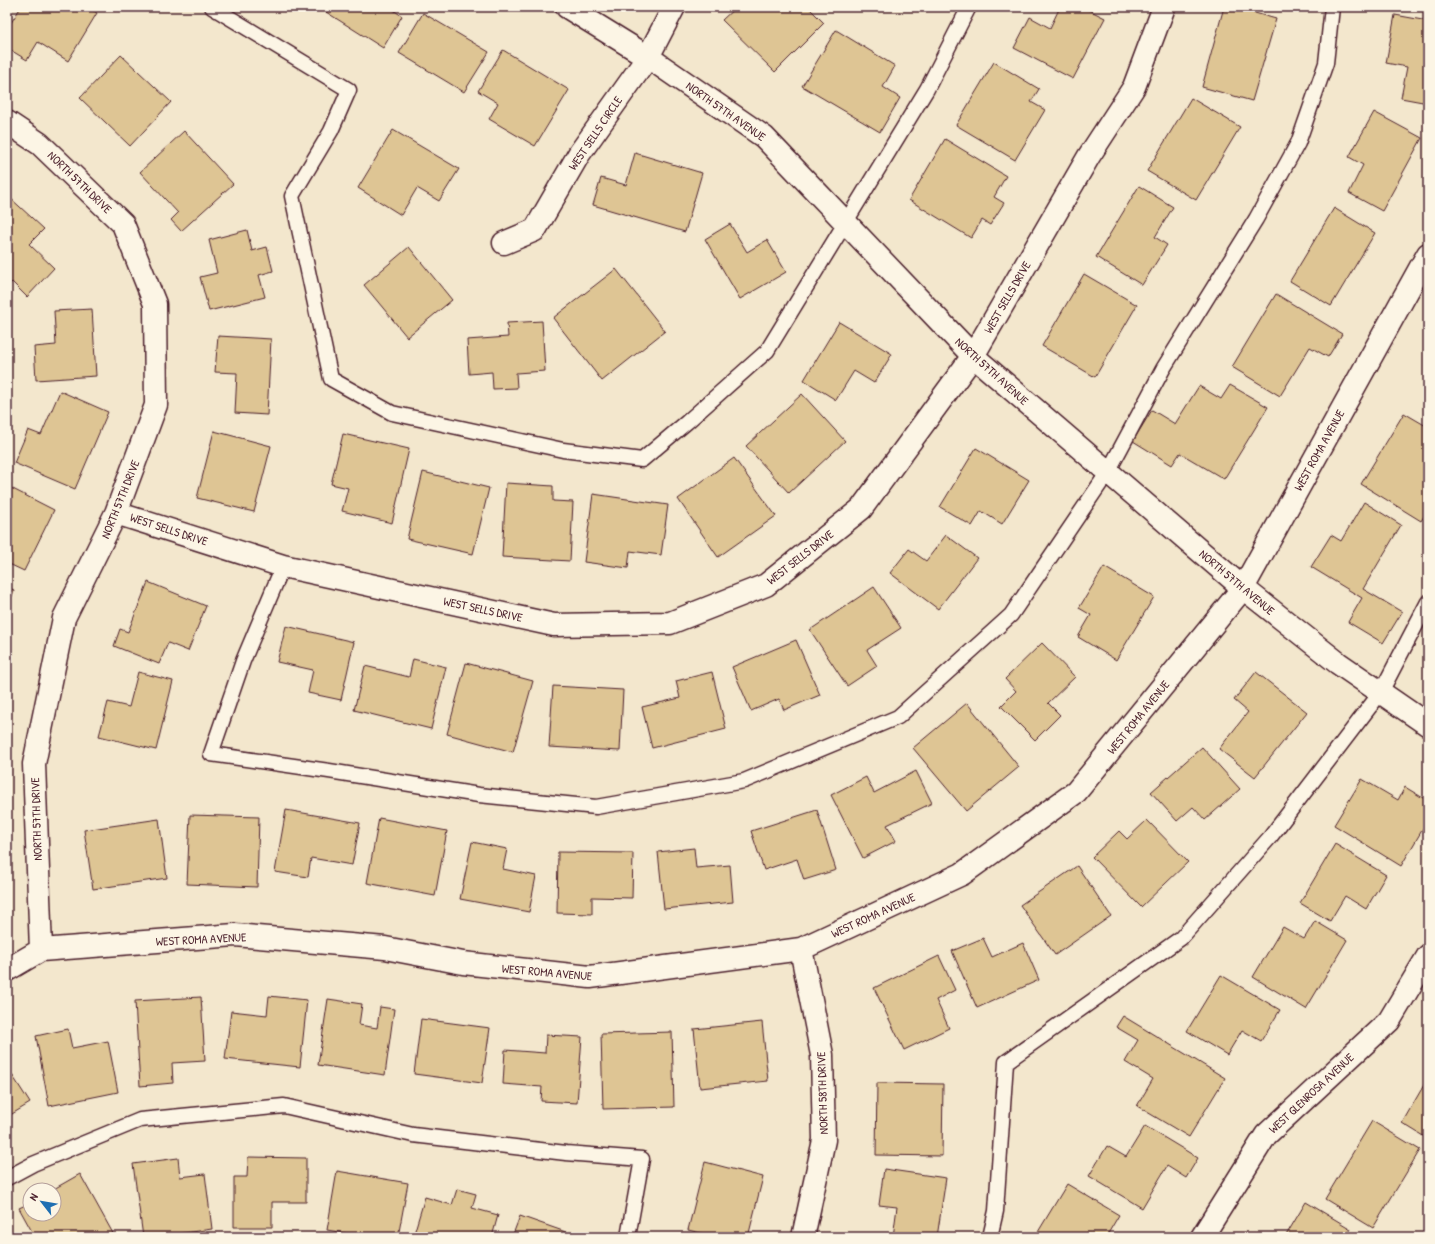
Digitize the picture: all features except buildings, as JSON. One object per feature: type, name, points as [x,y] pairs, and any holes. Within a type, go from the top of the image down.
[{"type":"street","name":"NORTH 57TH AVENUE","points":[[567,7],[648,57],[764,136],[973,356],[1243,588],[1338,663],[1428,725]]},
{"type":"street","name":"WEST SELLS CIRCLE","points":[[504,243],[535,230],[579,154],[648,57],[674,7]]},
{"type":"street","name":"WEST SELLS DRIVE","points":[[116,513],[283,566],[554,625],[670,624],[766,585],[861,509],[973,356],[1089,156],[1134,86],[1164,7]]},
{"type":"street","name":"NORTH 57TH DRIVE","points":[[7,122],[40,144],[123,224],[155,304],[156,405],[116,513],[64,618],[34,764],[41,950]]},
{"type":"street","name":"WEST ROMA AVENUE","points":[[7,970],[41,950],[235,934],[385,948],[463,963],[590,977],[801,949],[962,874],[1076,792],[1243,588],[1428,254]]},
{"type":"street","name":"NORTH 58TH DRIVE","points":[[801,949],[822,1055],[824,1140],[803,1237]]},
{"type":"street","name":"WEST GLENROSA AVENUE","points":[[1202,1237],[1266,1135],[1389,1021],[1428,956]]},
{"type":"lane","points":[[212,7],[349,90],[331,131],[292,196],[331,379],[392,413],[563,450],[642,460],[768,351],[927,89],[969,7]]},
{"type":"lane","points":[[283,566],[243,661],[211,754],[479,795],[596,807],[744,781],[898,718],[1011,615],[1108,472],[1163,369],[1256,219],[1298,143],[1326,64],[1332,7]]},
{"type":"lane","points":[[990,1237],[996,1212],[1006,1062],[1181,938],[1271,836],[1380,692],[1428,602]]},
{"type":"lane","points":[[7,1178],[33,1164],[140,1120],[284,1106],[413,1135],[566,1153],[642,1159],[628,1237]]}]
